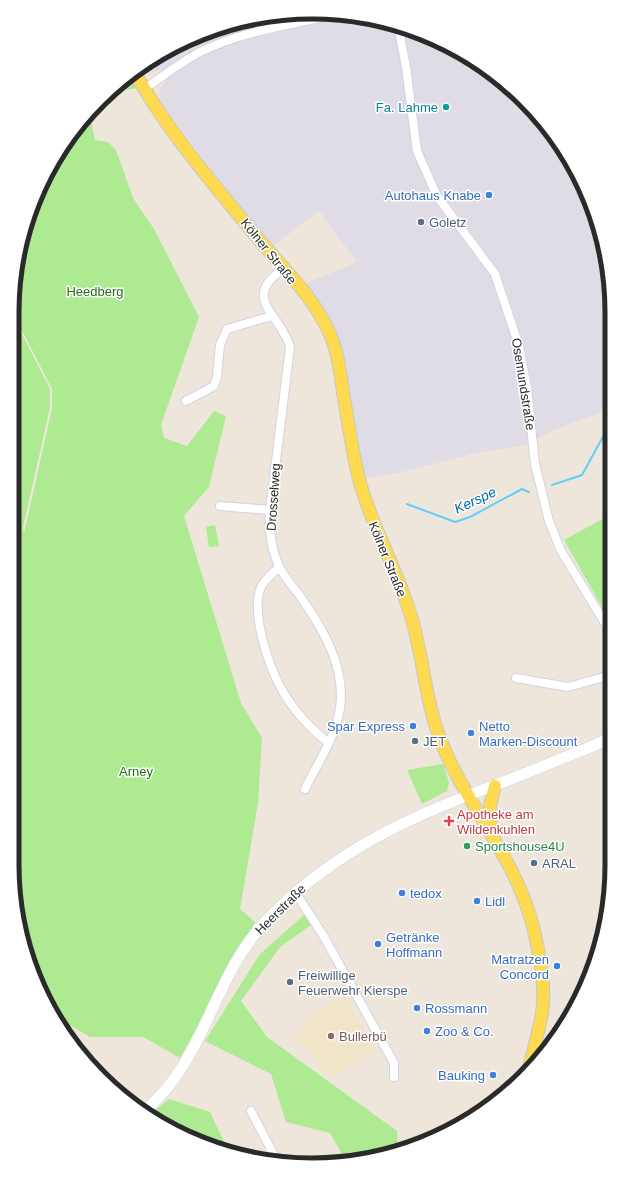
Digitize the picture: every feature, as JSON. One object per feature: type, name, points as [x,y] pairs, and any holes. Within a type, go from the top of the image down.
[{"type":"main road","name":"Kölner Straße","points":[[137,77],[144,89],[200,166],[313,304],[329,332],[337,353],[353,452],[364,495],[395,570],[410,613],[436,726],[444,748],[512,870],[525,900],[540,962],[542,984],[542,1013],[531,1059]]},
{"type":"main road","name":"Heerstraße","points":[[148,1108],[178,1075],[192,1050],[218,994],[257,930],[295,892],[330,864],[375,836],[415,816],[495,786],[605,740]]},
{"type":"main road","points":[[491,832],[490,805],[495,786]]},
{"type":"street","points":[[144,89],[205,50],[236,39],[315,19]]},
{"type":"street","name":"Osemundstraße","points":[[400,33],[420,160],[437,196],[495,274],[519,346],[527,388],[535,464],[549,521],[561,551],[605,623]]},
{"type":"street","name":"Drosselweg","points":[[284,269],[268,281],[264,290],[264,302],[288,339],[290,347],[270,510],[269,535],[279,567],[307,606],[332,648],[341,684],[340,709],[328,742],[304,789]]},
{"type":"street","points":[[186,401],[214,386],[217,377],[220,345],[227,329],[272,316]]},
{"type":"street","points":[[220,506],[270,510]]},
{"type":"street","points":[[279,567],[268,577],[261,588],[256,606],[262,638],[282,690],[314,731],[328,742]]},
{"type":"street","points":[[516,678],[568,687],[605,678]]},
{"type":"street","points":[[295,892],[323,935],[394,1063],[394,1077]]},
{"type":"street","points":[[251,1111],[274,1155]]},
{"type":"shaded area","points":[[312,19],[350,22],[388,29],[424,41],[442,49],[475,68],[505,92],[532,119],[556,149],[575,182],[583,200],[595,236],[604,293],[605,400],[600,413],[553,430],[526,445],[481,452],[402,472],[363,478],[336,330],[305,284],[357,262],[319,211],[274,245],[266,238],[223,186],[161,102],[159,94],[161,87],[166,82],[161,70],[151,73],[146,70],[182,49],[200,41],[236,29],[255,25]]},
{"type":"shaded area","name":"Bullerbü","points":[[345,996],[376,1051],[333,1077],[319,1066],[304,1047],[290,1040],[311,1022],[308,1016]]},
{"type":"green space","points":[[133,81],[138,88],[121,90]]},
{"type":"green space","name":"Arney","points":[[91,120],[95,140],[108,142],[116,150],[133,198],[154,229],[199,317],[161,425],[164,438],[187,446],[214,411],[226,416],[209,487],[184,516],[241,703],[262,738],[258,803],[240,909],[255,922],[180,1058],[143,1037],[90,1037],[64,1022],[41,977],[29,941],[22,903],[19,865],[19,330],[50,389],[50,408],[23,527],[24,534],[52,408],[52,389],[19,327],[19,312],[22,274],[29,236],[41,200],[58,165],[68,149]]},
{"type":"green space","points":[[605,518],[605,612],[564,540]]},
{"type":"green space","points":[[215,525],[219,546],[209,547],[206,527]]},
{"type":"green space","points":[[443,764],[449,782],[447,791],[422,804],[407,770]]},
{"type":"green space","points":[[304,915],[311,925],[280,947],[241,1001],[267,1037],[397,1131],[398,1145],[369,1152],[343,1156],[330,1133],[286,1122],[271,1074],[205,1041],[260,954]]},
{"type":"green space","points":[[578,988],[570,1004],[571,997]]},
{"type":"green space","points":[[169,1099],[210,1112],[225,1144],[182,1128],[153,1112]]},
{"type":"waterway","name":"Kerspe","points":[[552,485],[582,475],[605,433]]},
{"type":"waterway","name":"Kerspe","points":[[407,504],[455,522],[470,517],[522,489],[529,492]]},
{"type":"place","name":"Fa. Lahme","points":[[446,107]]},
{"type":"place","name":"Autohaus Knabe","points":[[489,195]]},
{"type":"place","name":"Goletz","points":[[421,222]]},
{"type":"place","name":"Spar Express","points":[[413,726]]},
{"type":"place","name":"Netto Marken-Discount","points":[[471,733]]},
{"type":"place","name":"JET","points":[[415,741]]},
{"type":"place","name":"Apotheke am Wildenkuhlen","points":[[449,821]]},
{"type":"place","name":"Sportshouse4U","points":[[467,846]]},
{"type":"place","name":"ARAL","points":[[534,863]]},
{"type":"place","name":"tedox","points":[[402,893]]},
{"type":"place","name":"Lidl","points":[[477,901]]},
{"type":"place","name":"Getränke Hoffmann","points":[[378,944]]},
{"type":"place","name":"Matratzen Concord","points":[[557,966]]},
{"type":"place","name":"Freiwillige Feuerwehr Kierspe","points":[[290,982]]},
{"type":"place","name":"Rossmann","points":[[417,1008]]},
{"type":"place","name":"Zoo & Co.","points":[[427,1031]]},
{"type":"place","name":"Bullerbü","points":[[331,1036]]},
{"type":"place","name":"Bauking","points":[[493,1075]]},
{"type":"park label","name":"Heedberg","points":[[95,291]]}]
